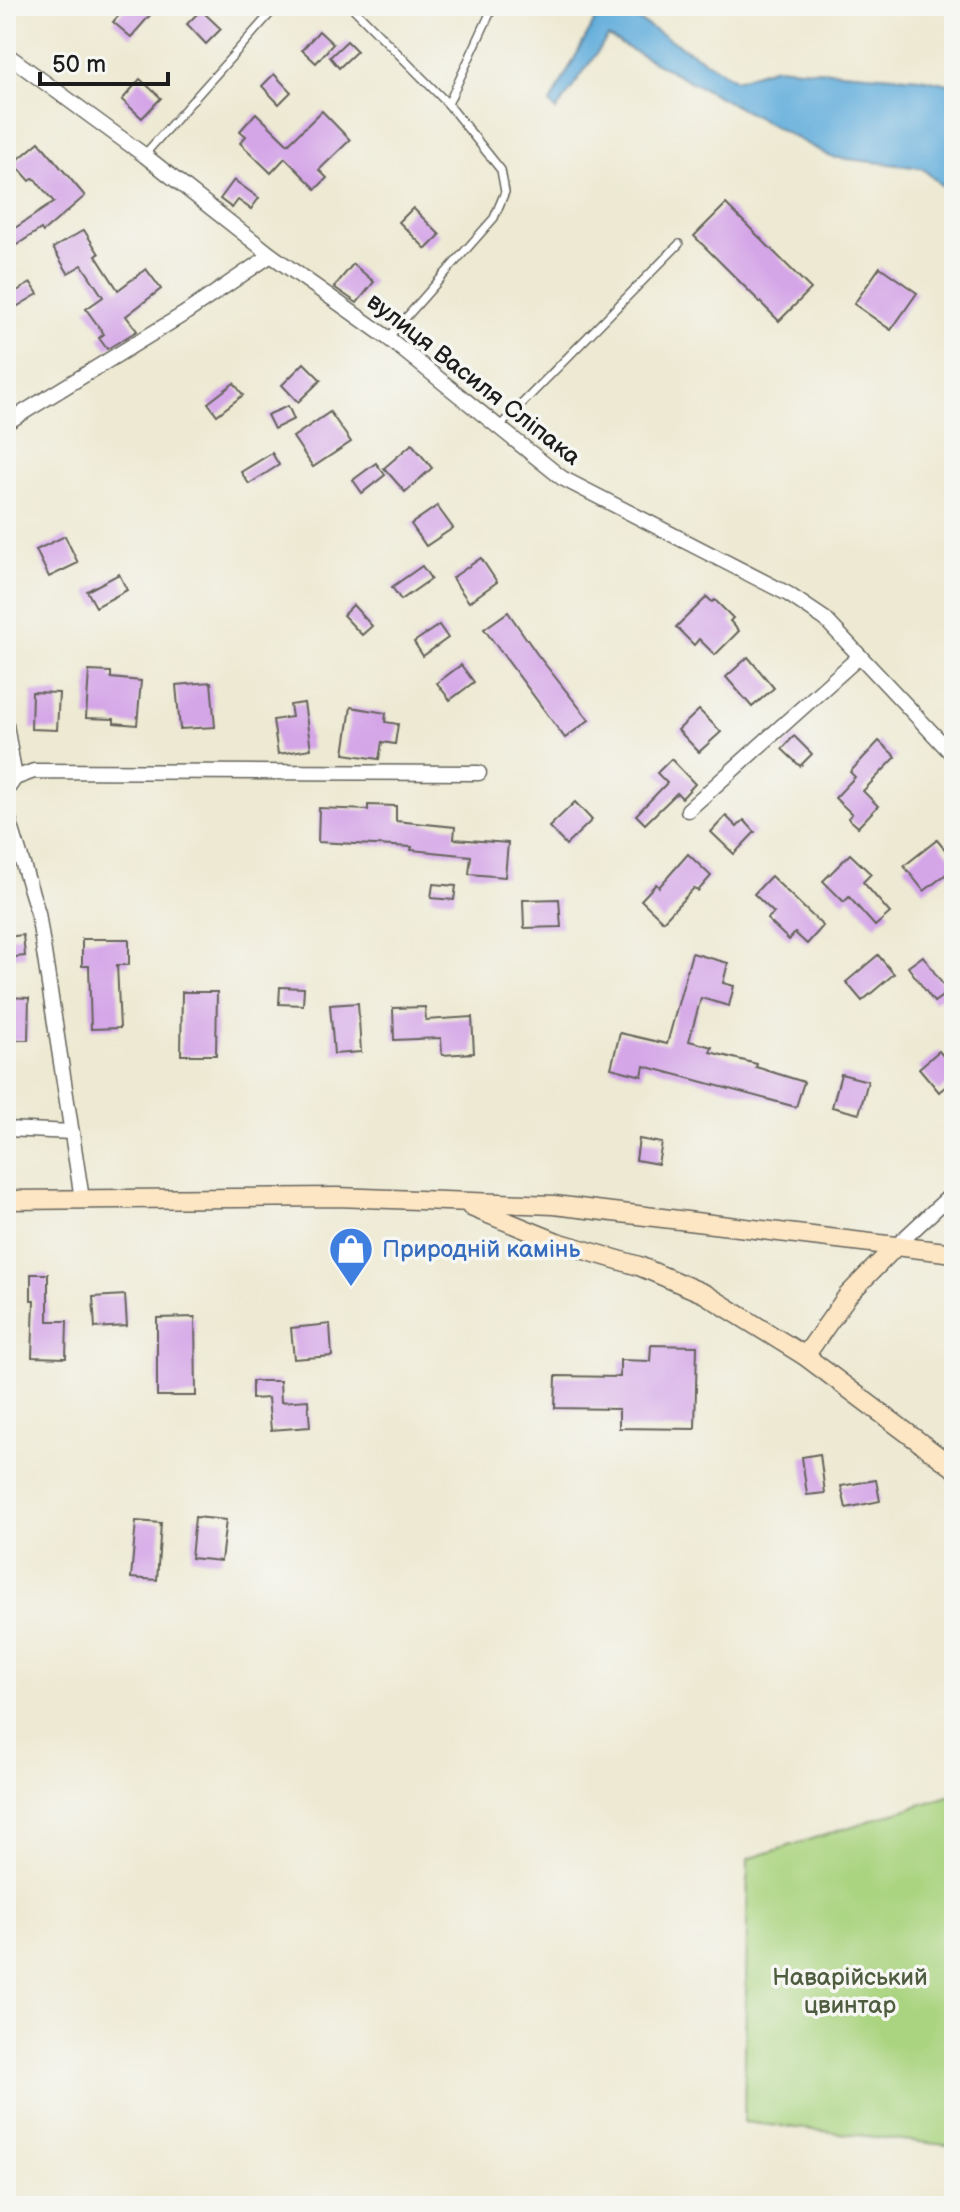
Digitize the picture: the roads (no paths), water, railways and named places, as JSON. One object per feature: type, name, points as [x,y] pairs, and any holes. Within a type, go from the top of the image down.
[{"type":"main road","points":[[6,1200],[337,1197],[554,1205],[954,1253]]},
{"type":"main road","points":[[457,1201],[557,1242],[639,1266],[705,1294],[805,1356],[954,1468]]},
{"type":"main road","points":[[805,1356],[848,1295],[896,1246]]},
{"type":"street","name":"вулиця Василя Сліпака","points":[[6,54],[144,155],[271,255],[388,338],[562,478],[788,594],[825,619],[954,756]]},
{"type":"street","points":[[6,423],[184,314],[271,255]]},
{"type":"street","points":[[688,810],[860,656]]},
{"type":"street","points":[[6,725],[10,784],[34,771],[479,773]]},
{"type":"street","points":[[6,810],[38,913],[82,1199]]},
{"type":"street","points":[[6,1129],[72,1132]]},
{"type":"street","points":[[896,1246],[954,1192]]},
{"type":"lane","points":[[144,155],[277,6]]},
{"type":"lane","points":[[351,6],[448,104],[501,170],[505,192],[494,218],[388,338]]},
{"type":"lane","points":[[448,104],[492,9]]},
{"type":"lane","points":[[497,428],[679,244]]},
{"type":"water","points":[[603,6],[623,6],[622,10],[736,80],[775,67],[920,78],[954,85],[954,197],[922,168],[831,157],[608,37],[556,111],[550,103]]},
{"type":"place","name":"Природній камінь","points":[[351,1288]]},
{"type":"park label","name":"Наварійський цвинтар","points":[[850,1991]]}]
